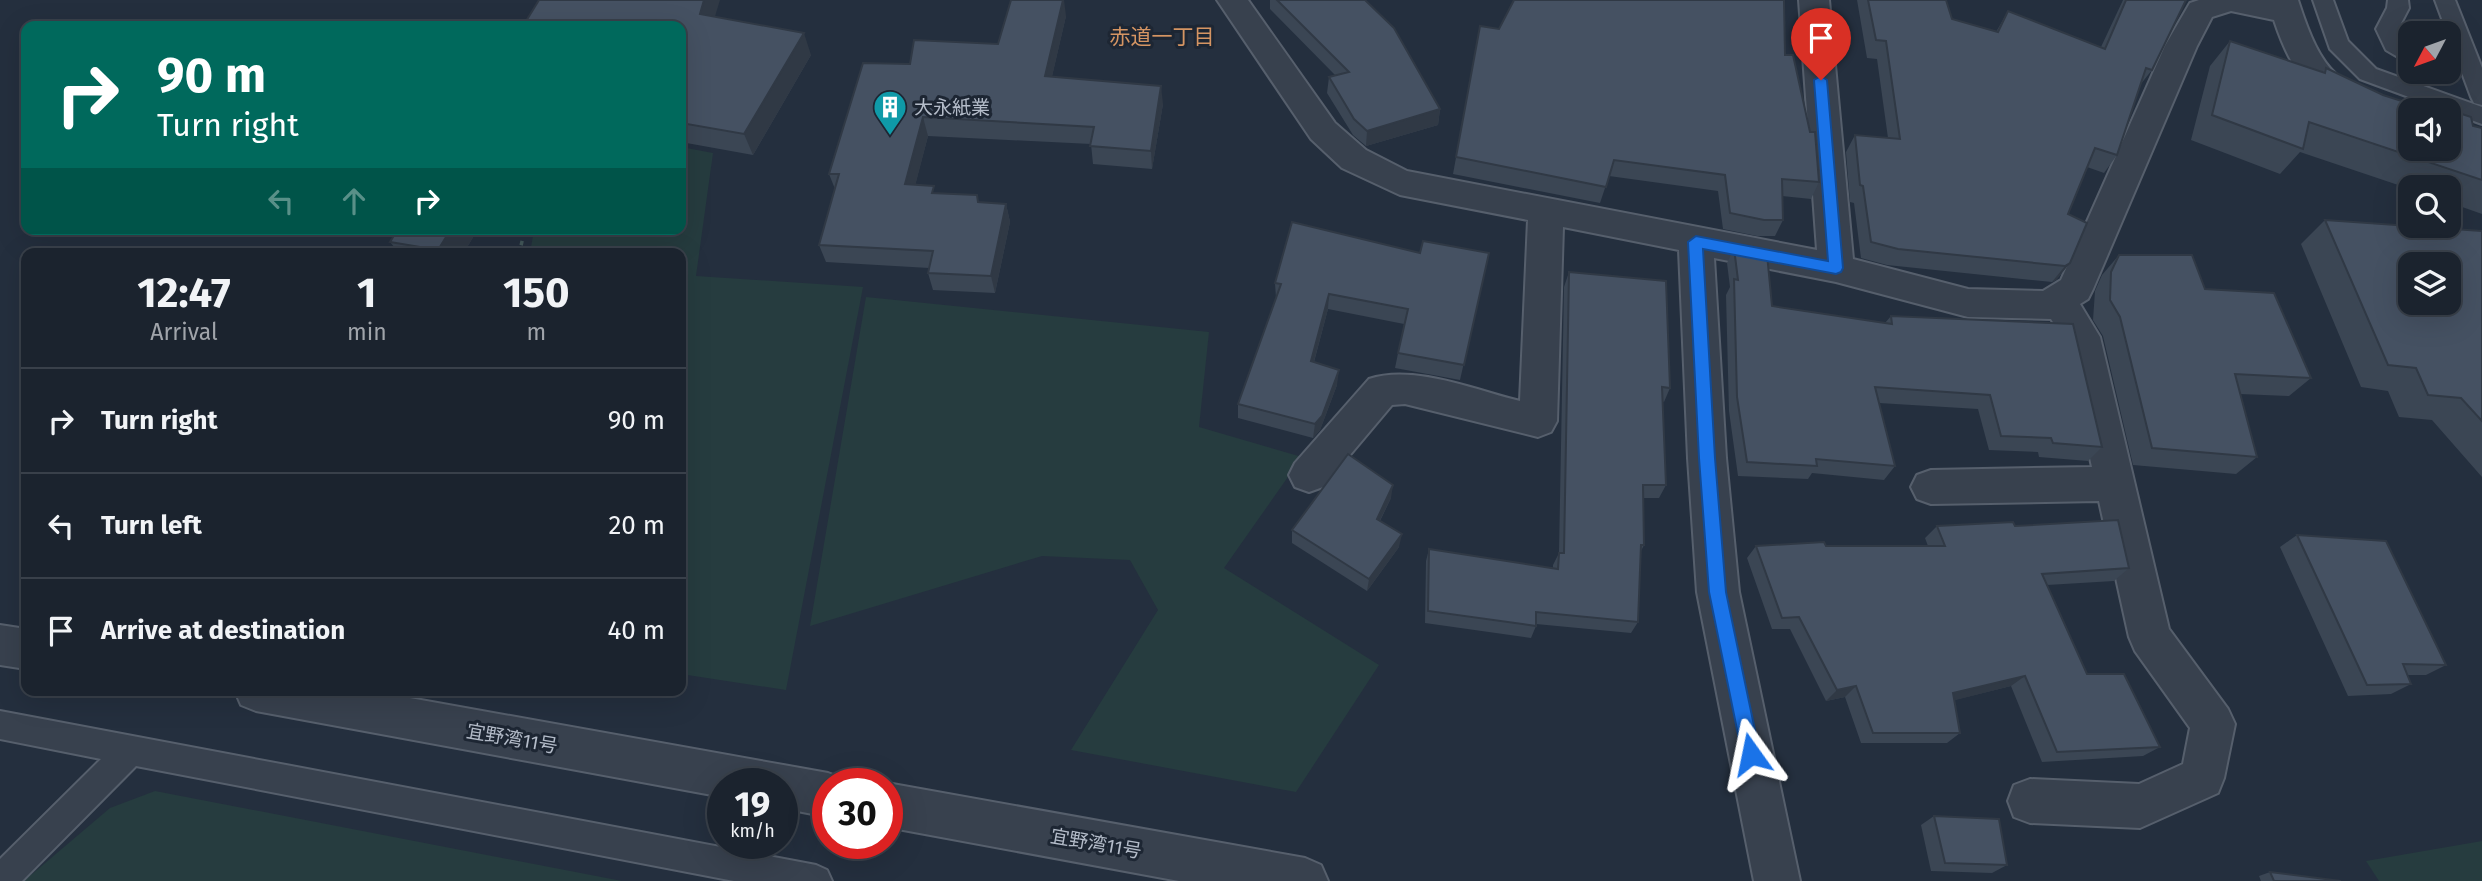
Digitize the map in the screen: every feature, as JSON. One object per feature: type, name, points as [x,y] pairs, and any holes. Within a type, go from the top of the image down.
[{"type":"street","points":[[1232,0],[1323,131],[1354,159],[1400,182],[1836,268],[1968,303],[2049,305],[2075,289],[2181,46],[2201,10],[2231,1],[2285,6],[2305,57],[2324,85],[2352,102],[2398,118]]},
{"type":"street","points":[[1814,0],[1836,268]]},
{"type":"street","points":[[2461,140],[2482,147]]},
{"type":"street","points":[[1309,475],[1382,390],[1405,388],[1538,421],[1545,212]]},
{"type":"street","points":[[1696,242],[1707,458],[1718,592],[1777,881]]},
{"type":"street","points":[[2030,801],[2140,806],[2202,778],[2213,723],[2150,637],[2082,337],[2058,299]]},
{"type":"street","points":[[1931,487],[2114,484]]},
{"type":"street","points":[[0,645],[21,648]]},
{"type":"street","name":"宜野湾11号","points":[[284,696],[707,773]]},
{"type":"street","name":"宜野湾11号","points":[[903,808],[1305,881]]},
{"type":"lane","points":[[2323,0],[2338,44],[2368,74],[2482,116]]},
{"type":"lane","points":[[2398,0],[2398,8],[2387,29],[2398,48]]},
{"type":"lane","points":[[2445,0],[2473,52],[2474,75],[2482,97]]},
{"type":"lane","points":[[2461,73],[2474,75]]},
{"type":"lane","points":[[0,725],[816,881]]},
{"type":"lane","points":[[0,881],[132,749]]},
{"type":"green space","points":[[686,148],[713,153],[696,276],[863,287],[786,690],[686,675],[686,248],[531,248],[533,235],[686,235]]},
{"type":"green space","points":[[866,297],[1209,332],[1199,427],[1302,457],[1224,568],[1379,665],[1296,792],[1071,750],[1158,610],[1130,560],[1042,556],[810,626]]},
{"type":"green space","points":[[155,791],[622,881],[24,881],[110,808]]},
{"type":"green space","points":[[2482,841],[2482,881],[2379,881],[2366,861]]},
{"type":"building","points":[[539,0],[704,0],[700,14],[804,33],[744,134],[686,124],[686,21],[526,21]]},
{"type":"building","points":[[1011,0],[1063,0],[1045,76],[1161,86],[1151,151],[1090,146],[1094,127],[923,117],[905,184],[934,186],[932,193],[977,195],[978,202],[1006,204],[991,276],[928,273],[933,251],[819,245],[839,174],[829,174],[863,63],[910,64],[914,40],[998,44]]},
{"type":"building","points":[[1277,0],[1365,0],[1394,28],[1440,109],[1367,131],[1354,119],[1329,77],[1349,72]]},
{"type":"building","points":[[1514,0],[1784,0],[1785,55],[1793,55],[1810,132],[1815,132],[1819,182],[1782,179],[1783,220],[1764,220],[1730,213],[1725,175],[1614,160],[1606,187],[1456,157],[1480,26],[1499,29]]},
{"type":"building","points":[[1868,0],[1946,0],[1952,19],[1998,32],[2008,11],[2105,49],[2126,0],[2186,0],[2152,70],[2146,68],[2117,155],[2095,148],[2068,214],[2087,223],[2070,263],[2065,266],[1898,249],[1871,242],[1863,186],[1860,185],[1855,135],[1900,139],[1886,41],[1876,40]]},
{"type":"building","points":[[2230,41],[2325,73],[2326,68],[2398,100],[2398,152],[2309,122],[2303,149],[2212,115]]},
{"type":"building","points":[[2461,114],[2471,117],[2473,126],[2482,128],[2482,180],[2425,161],[2461,161]]},
{"type":"building","points":[[2325,220],[2398,225],[2398,238],[2461,238],[2461,230],[2482,231],[2482,421],[2461,398],[2428,395],[2416,368],[2388,365]]},
{"type":"building","points":[[1292,222],[1420,253],[1423,241],[1489,253],[1464,365],[1398,353],[1408,309],[1329,294],[1311,361],[1339,370],[1322,416],[1315,424],[1238,404],[1281,284],[1275,283]]},
{"type":"building","points":[[394,235],[447,235],[439,248],[390,242]]},
{"type":"building","points":[[1734,248],[1767,254],[1772,306],[1892,324],[1891,316],[2073,324],[2102,447],[2053,443],[2051,438],[2001,436],[1990,395],[1875,387],[1895,466],[1816,459],[1817,466],[1747,462],[1737,397],[1734,279],[1738,280]]},
{"type":"building","points":[[2119,255],[2192,255],[2205,289],[2274,293],[2311,378],[2235,374],[2257,457],[2152,448],[2120,317],[2110,300],[2111,272]]},
{"type":"building","points":[[1569,272],[1666,281],[1670,388],[1662,387],[1666,485],[1643,485],[1644,545],[1641,545],[1638,622],[1536,612],[1536,626],[1428,611],[1429,549],[1558,569],[1559,553],[1564,553]]},
{"type":"building","points":[[1348,454],[1393,485],[1377,519],[1402,534],[1369,579],[1292,530]]},
{"type":"building","points":[[2118,520],[2129,568],[2042,574],[2087,674],[2124,674],[2160,747],[2057,752],[2025,676],[1953,693],[1960,733],[1873,733],[1856,686],[1837,690],[1799,617],[1782,618],[1756,546],[1824,542],[1826,546],[1945,546],[1937,526],[2013,522],[2015,526]]},
{"type":"building","points":[[2297,535],[2386,541],[2446,665],[2403,664],[2411,684],[2367,685]]},
{"type":"building","points":[[1934,816],[1999,819],[2007,865],[1945,863]]},
{"type":"building","points":[[2270,872],[2341,881],[2274,881]]},
{"type":"place","name":"大永紙業","points":[[890,137]]},
{"type":"district","name":"赤道一丁目","points":[[1162,37]]},
{"type":"route","points":[[1751,754],[1718,592],[1707,458],[1696,242],[1836,268],[1821,80]]}]
